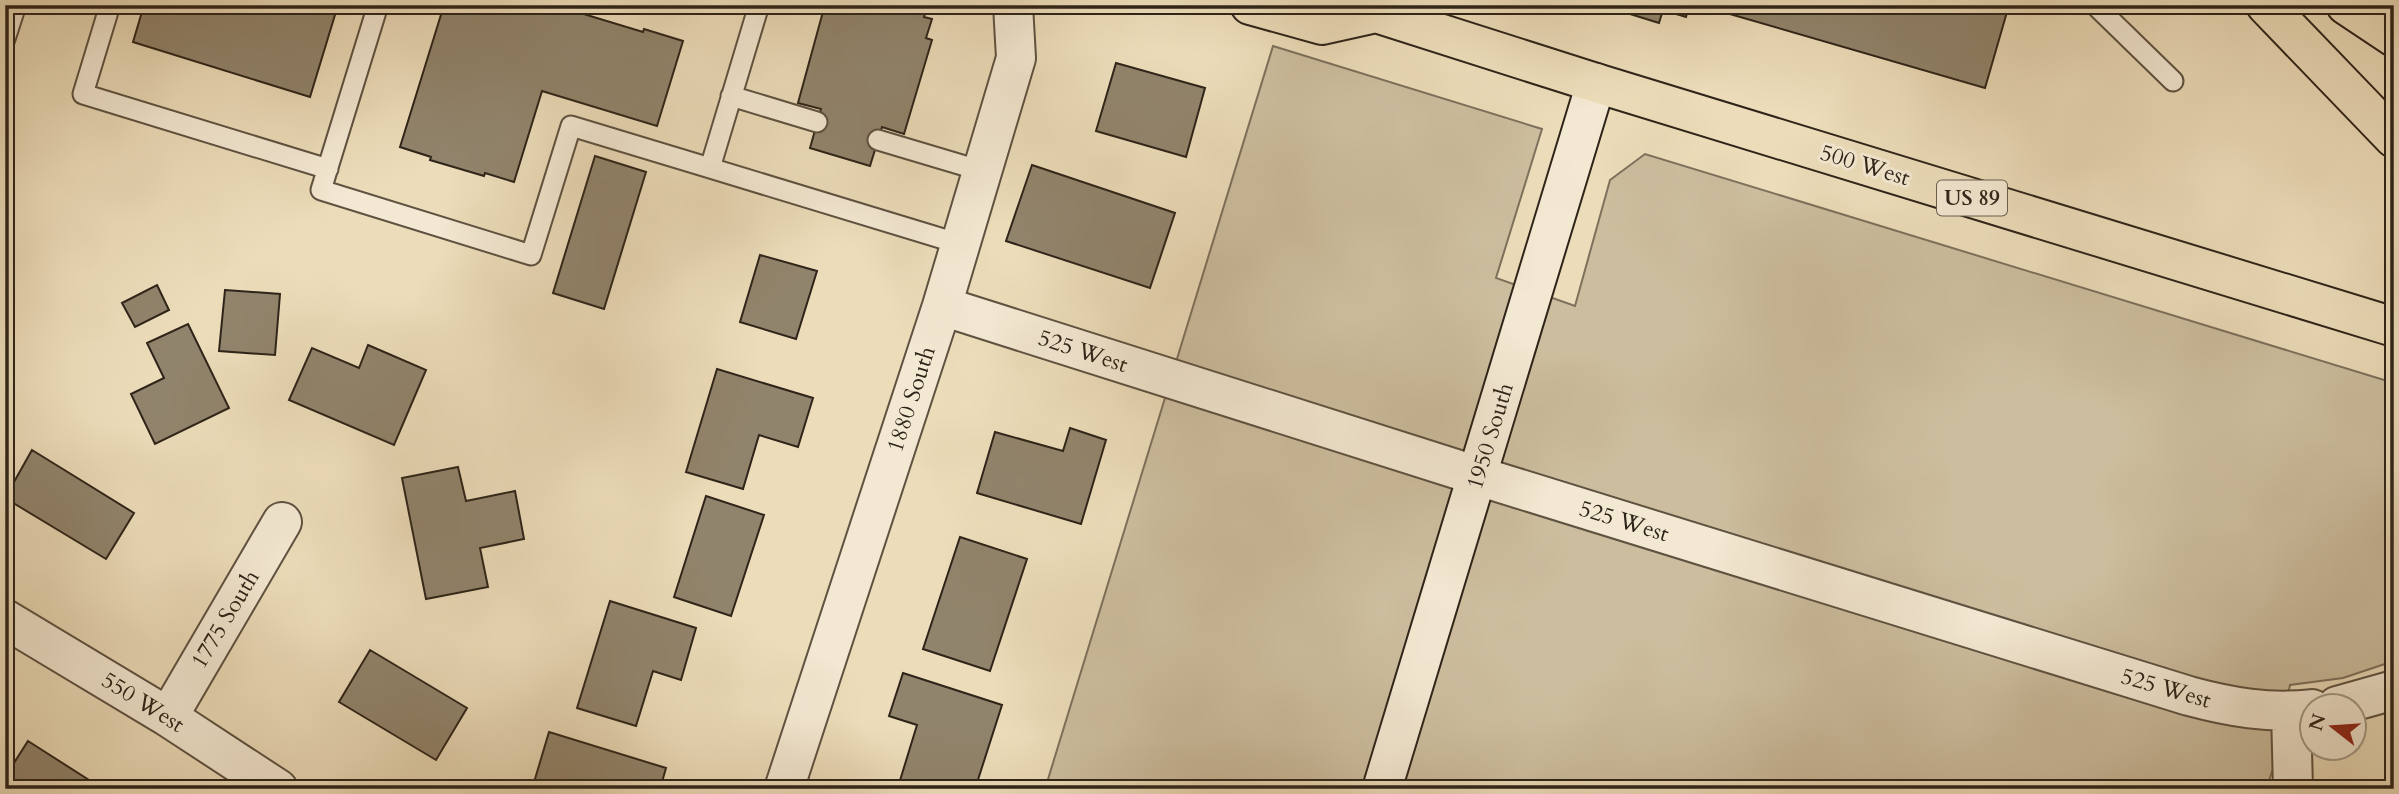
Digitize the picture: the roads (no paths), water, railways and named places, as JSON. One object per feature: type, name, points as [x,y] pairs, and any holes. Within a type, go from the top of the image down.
[{"type":"main road","name":"500 West","points":[[1250,5],[1322,25],[1372,9],[1596,83],[2394,327]]},
{"type":"main road","points":[[2266,5],[2394,138]]},
{"type":"main road","points":[[2346,5],[2394,37]]},
{"type":"street","name":"1880 South","points":[[785,789],[942,306],[1016,58],[1013,5]]},
{"type":"street","name":"1950 South","points":[[1382,789],[1596,83]]},
{"type":"street","name":"525 West","points":[[942,306],[1478,476],[2189,695],[2250,710],[2298,710]]},
{"type":"street","name":"1775 South","points":[[167,717],[282,522]]},
{"type":"street","name":"550 West","points":[[5,619],[167,717],[278,789]]},
{"type":"street","points":[[2368,697],[2394,690]]},
{"type":"street","points":[[2294,789],[2298,744]]},
{"type":"lane","points":[[5,39],[16,5]]},
{"type":"lane","points":[[110,5],[83,94],[328,169]]},
{"type":"lane","points":[[378,5],[321,190],[531,255],[571,126],[960,244]]},
{"type":"lane","points":[[710,168],[759,5]]},
{"type":"lane","points":[[2095,5],[2173,81]]},
{"type":"lane","points":[[732,96],[817,122]]},
{"type":"lane","points":[[878,140],[982,171]]}]
